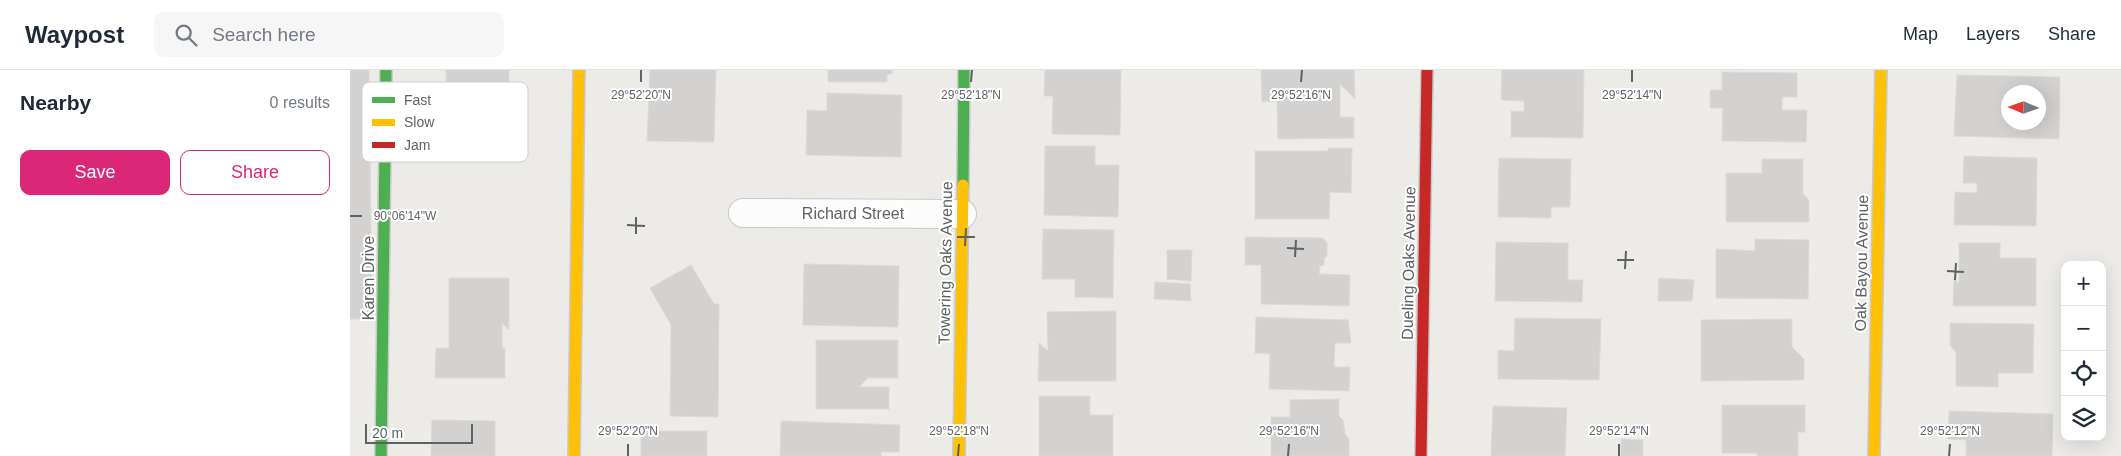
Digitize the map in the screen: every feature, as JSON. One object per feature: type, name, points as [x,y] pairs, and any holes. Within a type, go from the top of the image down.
[{"type":"street","points":[[574,456],[579,70]]},
{"type":"street","name":"Towering Oaks Avenue","points":[[959,456],[964,70]]},
{"type":"street","name":"Dueling Oaks Avenue","points":[[1421,456],[1427,70]]},
{"type":"street","name":"Oak Bayou Avenue","points":[[1874,456],[1880,70]]},
{"type":"street","name":"Karen Drive","points":[[381,456],[385,162]]},
{"type":"street","name":"Richard Street","points":[[744,213],[962,214]]},
{"type":"building","points":[[350,70],[369,70],[369,82],[362,82],[362,162],[370,162],[372,319],[350,319]]},
{"type":"building","points":[[446,70],[509,70],[509,82],[446,82]]},
{"type":"building","points":[[650,70],[716,70],[714,142],[647,141]]},
{"type":"building","points":[[828,70],[892,70],[892,74],[887,74],[887,82],[828,82]]},
{"type":"building","points":[[1045,70],[1121,70],[1120,135],[1052,134],[1053,96],[1044,96]]},
{"type":"building","points":[[1261,70],[1354,70],[1355,99],[1340,84],[1340,117],[1354,117],[1354,138],[1278,139],[1277,101],[1262,102]]},
{"type":"building","points":[[1502,70],[1584,70],[1583,138],[1511,137],[1511,111],[1524,112],[1524,101],[1501,100]]},
{"type":"building","points":[[1722,72],[1797,73],[1797,97],[1782,97],[1782,110],[1807,110],[1806,142],[1722,141],[1723,108],[1710,108],[1710,90],[1722,90]]},
{"type":"building","points":[[1957,75],[2060,77],[2059,139],[1954,136]]},
{"type":"building","points":[[827,93],[902,95],[901,157],[806,155],[807,110],[827,111]]},
{"type":"building","points":[[1045,146],[1095,146],[1095,165],[1119,165],[1118,217],[1044,215]]},
{"type":"building","points":[[1328,148],[1352,148],[1351,193],[1330,192],[1329,219],[1255,219],[1255,151],[1328,151]]},
{"type":"building","points":[[1964,156],[2037,158],[2036,226],[1954,225],[1955,192],[1977,193],[1977,183],[1963,183]]},
{"type":"building","points":[[1499,158],[1571,159],[1570,207],[1551,207],[1551,218],[1498,217]]},
{"type":"building","points":[[1762,159],[1803,159],[1803,194],[1809,200],[1809,222],[1726,222],[1726,173],[1762,173]]},
{"type":"building","points":[[1043,229],[1114,230],[1113,298],[1075,297],[1075,279],[1042,279]]},
{"type":"building","points":[[1245,237],[1323,238],[1327,243],[1327,256],[1324,258],[1324,265],[1320,266],[1319,274],[1350,275],[1349,306],[1261,304],[1261,265],[1245,265]]},
{"type":"building","points":[[1755,239],[1809,240],[1808,299],[1716,298],[1716,249],[1755,251]]},
{"type":"building","points":[[1496,242],[1568,243],[1568,280],[1583,280],[1582,302],[1495,301]]},
{"type":"building","points":[[1959,243],[2000,243],[2000,258],[2036,258],[2036,306],[1953,306],[1954,278],[1959,284]]},
{"type":"building","points":[[1167,250],[1192,250],[1191,281],[1167,279]]},
{"type":"building","points":[[804,264],[899,266],[898,327],[803,325]]},
{"type":"building","points":[[691,265],[714,304],[719,304],[718,417],[670,416],[671,325],[650,288]]},
{"type":"building","points":[[449,278],[509,278],[509,330],[502,323],[502,348],[505,348],[505,378],[435,378],[436,348],[449,348]]},
{"type":"building","points":[[1659,278],[1694,280],[1692,301],[1658,301]]},
{"type":"building","points":[[1155,282],[1190,284],[1191,301],[1154,299]]},
{"type":"building","points":[[1116,311],[1116,381],[1038,381],[1039,343],[1048,351],[1047,312]]},
{"type":"building","points":[[1256,317],[1348,320],[1351,343],[1335,343],[1334,367],[1350,367],[1349,391],[1269,389],[1270,354],[1255,353]]},
{"type":"building","points":[[1515,318],[1601,319],[1599,380],[1498,379],[1498,350],[1514,351]]},
{"type":"building","points":[[1792,319],[1792,347],[1804,359],[1804,380],[1701,381],[1701,320]]},
{"type":"building","points":[[1950,323],[2034,324],[2033,373],[1998,373],[1998,387],[1956,386],[1956,352],[1950,345]]},
{"type":"building","points":[[816,340],[898,340],[898,378],[868,378],[859,387],[889,387],[889,409],[816,409]]},
{"type":"building","points":[[1039,396],[1090,396],[1090,415],[1113,415],[1113,456],[1039,456]]},
{"type":"building","points":[[1339,399],[1339,416],[1343,420],[1345,434],[1349,439],[1349,456],[1271,456],[1271,417],[1290,417],[1290,400]]},
{"type":"building","points":[[1722,405],[1805,405],[1805,432],[1798,432],[1798,456],[1757,456],[1757,453],[1722,453]]},
{"type":"building","points":[[1493,406],[1567,408],[1565,456],[1491,456]]},
{"type":"building","points":[[1949,411],[2053,414],[2052,456],[1966,456],[1966,440],[1948,439]]},
{"type":"building","points":[[432,420],[495,421],[495,456],[431,456]]},
{"type":"building","points":[[781,421],[900,425],[899,452],[881,452],[881,456],[780,456]]},
{"type":"building","points":[[641,431],[707,431],[707,456],[641,456]]},
{"type":"building","points":[[1621,439],[1643,440],[1643,456],[1621,456]]},
{"type":"traffic: fast","points":[[386,70],[386,82]]},
{"type":"traffic: fast","points":[[963,185],[964,70]]},
{"type":"traffic: fast","points":[[381,456],[385,162]]},
{"type":"traffic: slow","points":[[574,456],[579,70]]},
{"type":"traffic: slow","points":[[1874,456],[1881,70]]},
{"type":"traffic: slow","points":[[959,456],[963,185]]},
{"type":"traffic: jam","points":[[1421,456],[1427,70]]}]
